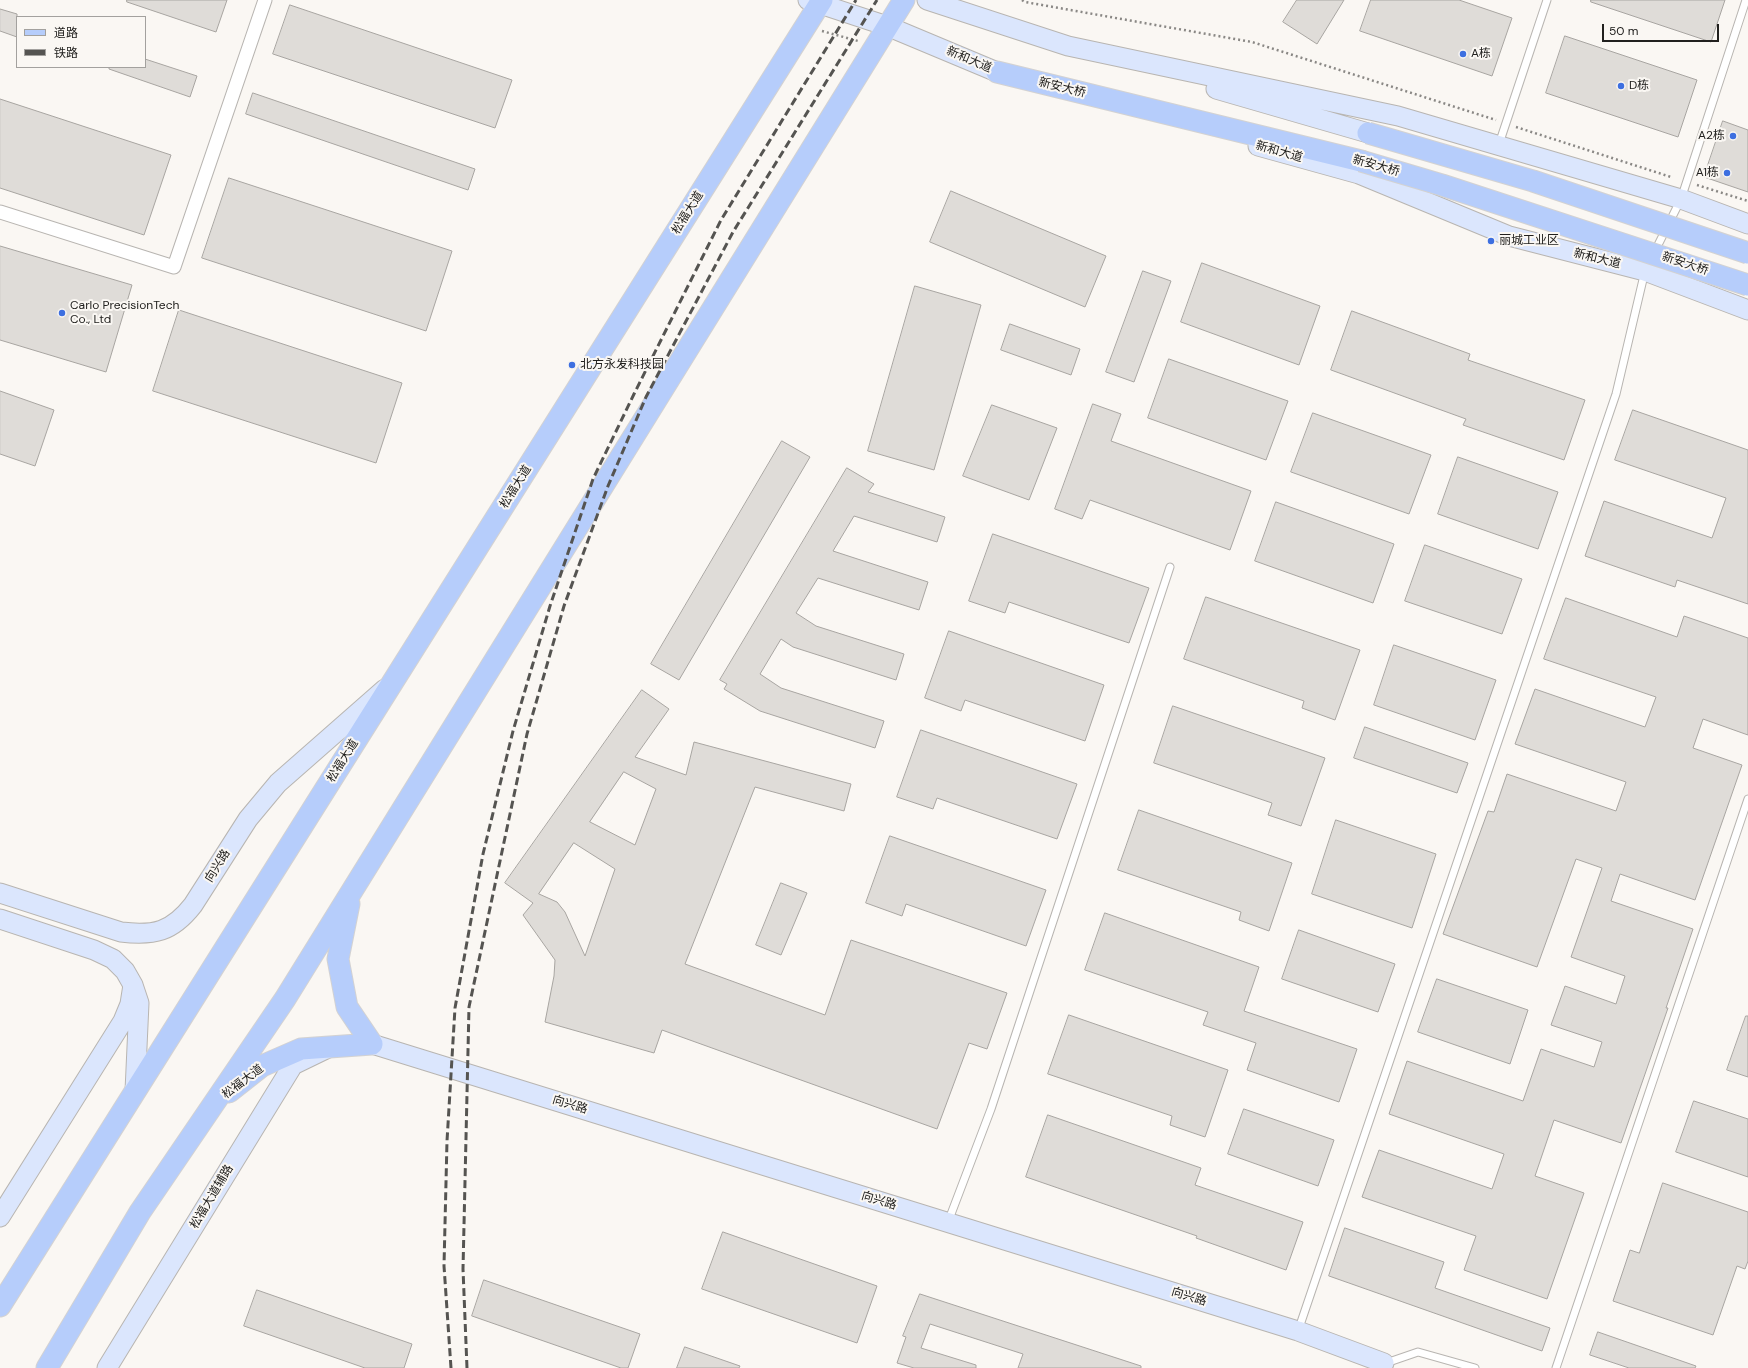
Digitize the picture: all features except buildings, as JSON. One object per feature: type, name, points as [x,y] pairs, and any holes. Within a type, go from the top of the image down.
[{"type":"main road","name":"松福大道","points":[[47,1368],[140,1212],[285,999],[904,0]]},
{"type":"main road","points":[[927,0],[1068,46],[1533,181],[1748,253]]},
{"type":"main road","name":"松福大道","points":[[3,1302],[394,681],[817,1]]},
{"type":"main road","name":"新和大道","points":[[817,1],[888,26],[998,72],[1359,174],[1509,236],[1645,271],[1748,310]]},
{"type":"main road","points":[[1068,46],[1398,116],[1681,199],[1748,224]]},
{"type":"main road","name":"新安大桥","points":[[998,72],[1361,161],[1442,185],[1748,285]]},
{"type":"main road","name":"向兴路","points":[[0,892],[121,932],[140,934],[157,932],[172,926],[184,917],[193,905],[248,819],[278,783],[394,681]]},
{"type":"main road","name":"松福大道","points":[[352,890],[338,959],[347,1007],[372,1044]]},
{"type":"main road","points":[[0,918],[94,950],[113,959],[125,970],[133,985],[138,1003],[135,1092]]},
{"type":"main road","points":[[0,1217],[123,1021],[130,1004],[133,985]]},
{"type":"main road","name":"松福大道","points":[[212,1105],[262,1066],[301,1049],[335,1045],[372,1044]]},
{"type":"main road","name":"向兴路","points":[[372,1044],[1298,1331],[1384,1363]]},
{"type":"main road","name":"松福大道辅路","points":[[107,1368],[293,1065],[335,1045]]},
{"type":"street","points":[[0,212],[174,267],[265,0]]},
{"type":"lane","points":[[1499,146],[1547,0]]},
{"type":"lane","points":[[1298,1331],[1616,394],[1645,271],[1681,199],[1746,0]]},
{"type":"lane","points":[[948,1222],[991,1109],[1170,567]]},
{"type":"lane","points":[[1556,1368],[1748,799]]},
{"type":"lane","points":[[1384,1363],[1418,1352],[1475,1368]]},
{"type":"path","points":[[1022,0],[1025,2],[1252,42],[1748,201]]},
{"type":"railway","points":[[451,1368],[444,1266],[447,1141],[455,1008],[483,854],[513,731],[550,606],[593,479],[721,220],[856,0]]},
{"type":"railway","points":[[467,1368],[463,1269],[469,1007],[527,734],[564,606],[608,486],[646,397],[733,232],[877,0]]},
{"type":"place","name":"A栋","points":[[1463,54]]},
{"type":"place","name":"D栋","points":[[1621,86]]},
{"type":"place","name":"A2栋","points":[[1733,136]]},
{"type":"place","name":"A1栋","points":[[1727,173]]},
{"type":"place","name":"丽城工业区","points":[[1491,241]]},
{"type":"place","name":"Carlo PrecisionTech Co., Ltd","points":[[62,313]]},
{"type":"place","name":"北方永发科技园","points":[[572,365]]}]
